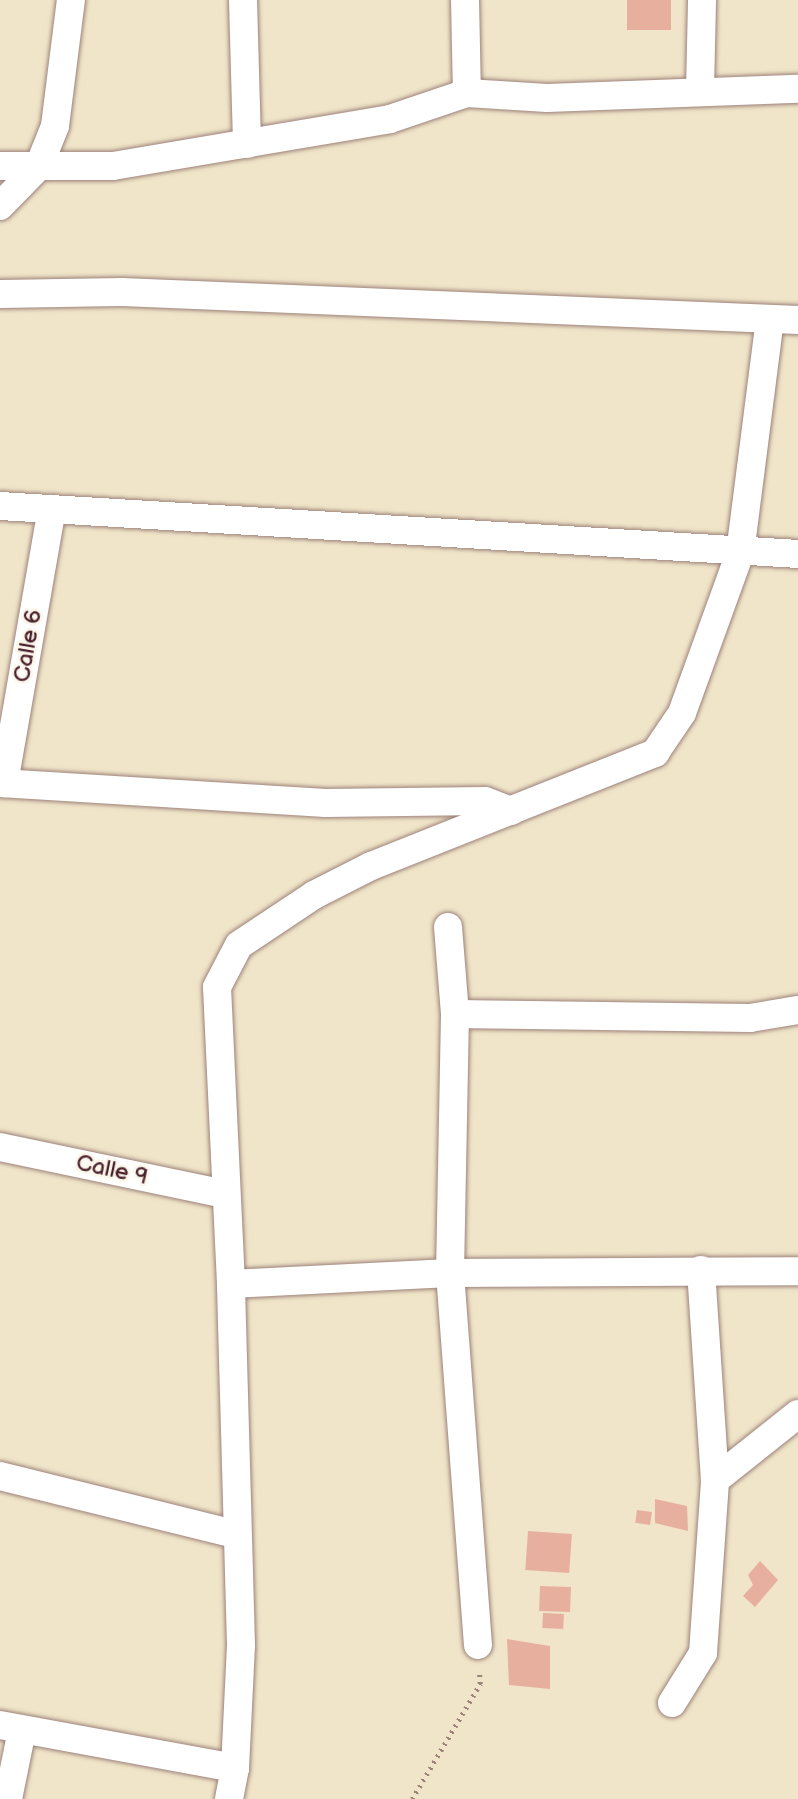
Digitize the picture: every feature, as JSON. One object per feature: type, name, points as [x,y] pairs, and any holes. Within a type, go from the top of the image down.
[{"type":"street","points":[[0,206],[39,166],[55,126],[71,0]]},
{"type":"street","points":[[243,0],[247,144]]},
{"type":"street","points":[[466,0],[467,93]]},
{"type":"street","points":[[700,90],[702,0]]},
{"type":"street","points":[[0,166],[113,166],[390,118],[467,93],[547,98],[700,90],[798,89]]},
{"type":"street","points":[[0,294],[122,292],[798,320]]},
{"type":"street","points":[[229,1799],[235,1768],[241,1644],[234,1534],[231,1284],[224,1194],[217,988],[239,945],[314,895],[371,866],[655,753],[682,713],[740,553],[770,320]]},
{"type":"street","points":[[0,506],[740,553],[798,554]]},
{"type":"street","name":"Calle 6","points":[[2,783],[52,509]]},
{"type":"street","points":[[2,783],[326,803],[485,801],[511,811]]},
{"type":"street","points":[[449,927],[455,1014],[450,1273],[478,1645]]},
{"type":"street","points":[[455,1014],[750,1018],[798,1010]]},
{"type":"street","name":"Calle 9","points":[[0,1147],[224,1194]]},
{"type":"street","points":[[672,1703],[703,1653],[715,1480],[701,1270]]},
{"type":"street","points":[[231,1284],[450,1273],[798,1271]]},
{"type":"street","points":[[715,1480],[798,1414]]},
{"type":"street","points":[[0,1476],[234,1534]]},
{"type":"street","points":[[8,1799],[11,1728],[235,1768]]},
{"type":"path","points":[[412,1799],[480,1684],[478,1645]]},
{"type":"building","points":[[627,0],[671,0],[671,30],[627,30]]},
{"type":"building","points":[[655,1499],[687,1506],[688,1531],[655,1523]]},
{"type":"building","points":[[637,1510],[652,1512],[650,1525],[635,1523]]},
{"type":"building","points":[[528,1531],[572,1534],[569,1573],[525,1570]]},
{"type":"building","points":[[760,1561],[778,1580],[755,1607],[743,1596],[753,1585],[748,1575]]},
{"type":"building","points":[[540,1586],[571,1587],[570,1612],[539,1611]]},
{"type":"building","points":[[543,1613],[564,1614],[563,1629],[542,1628]]},
{"type":"building","points":[[507,1639],[550,1646],[550,1689],[509,1685]]}]
